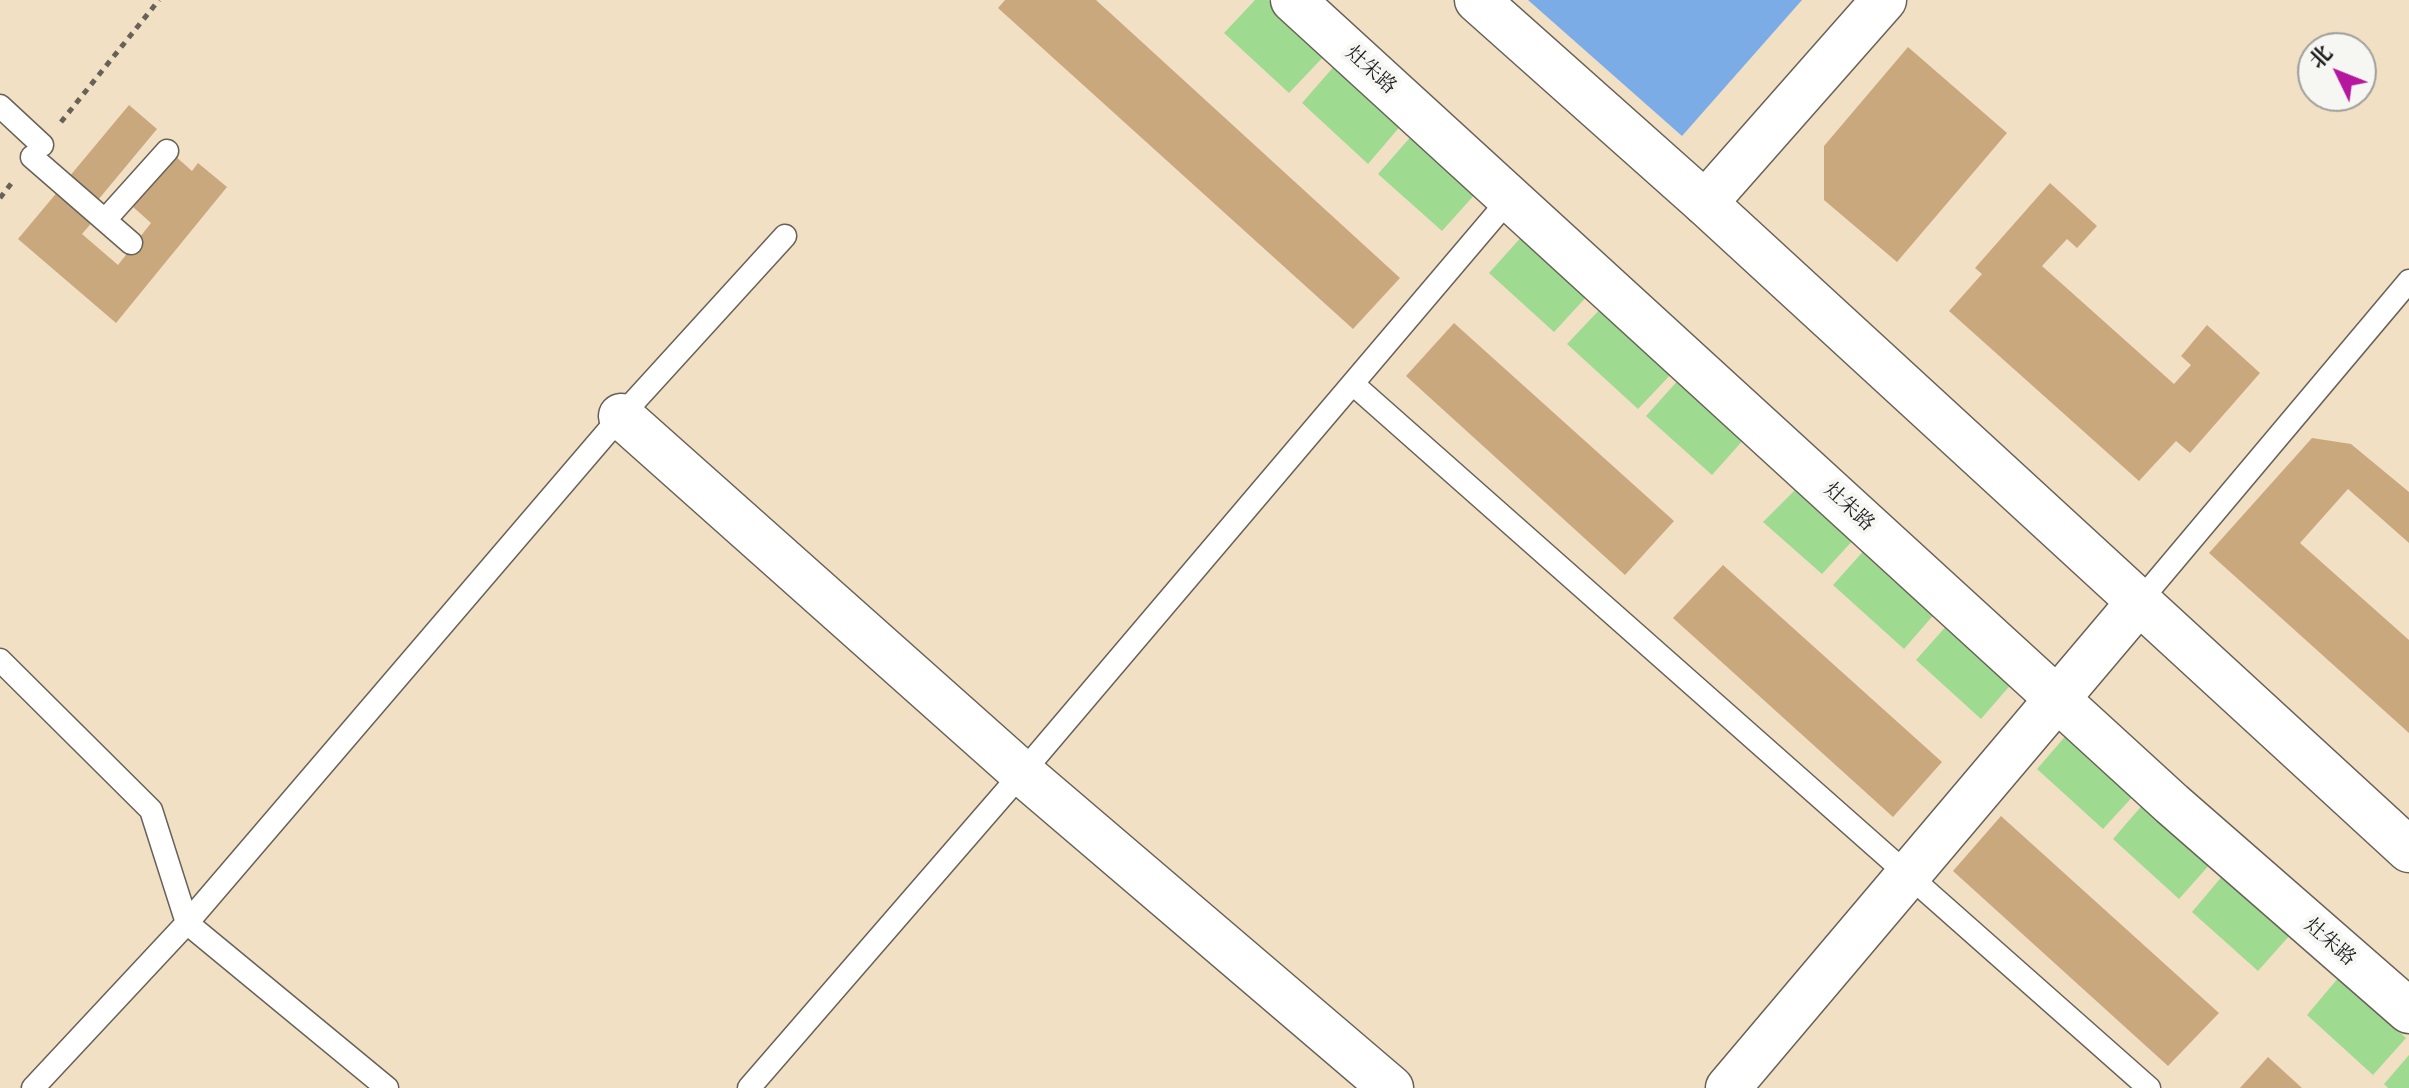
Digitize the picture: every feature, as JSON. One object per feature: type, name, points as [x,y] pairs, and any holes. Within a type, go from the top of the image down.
[{"type":"main road","name":"灶朱路","points":[[1293,0],[2172,804],[2409,1011]]},
{"type":"main road","points":[[1477,0],[1705,203],[2409,850]]},
{"type":"main road","points":[[1705,203],[1884,0]]},
{"type":"main road","points":[[621,416],[1022,773],[1391,1088]]},
{"type":"main road","points":[[1728,1088],[2139,602]]},
{"type":"lane","points":[[0,106],[37,151],[131,243]]},
{"type":"lane","points":[[105,220],[167,151]]},
{"type":"lane","points":[[749,1088],[1022,773],[1511,197]]},
{"type":"lane","points":[[33,1088],[187,923],[621,416],[785,236]]},
{"type":"lane","points":[[2139,602],[2409,281]]},
{"type":"lane","points":[[1353,384],[2149,1088]]},
{"type":"lane","points":[[0,660],[151,810],[187,923],[387,1088]]},
{"type":"path","points":[[0,198],[159,0]]},
{"type":"green space","points":[[1255,0],[1268,0],[1327,53],[1289,93],[1224,33]]},
{"type":"green space","points":[[1337,63],[1403,123],[1368,164],[1302,103]]},
{"type":"green space","points":[[1414,133],[1477,192],[1442,231],[1378,174]]},
{"type":"green space","points":[[1524,234],[1589,294],[1554,332],[1489,273]]},
{"type":"green space","points":[[1603,306],[1674,371],[1638,409],[1567,344]]},
{"type":"green space","points":[[1681,377],[1746,437],[1712,475],[1646,416]]},
{"type":"green space","points":[[1799,486],[1856,537],[1822,574],[1763,522]]},
{"type":"green space","points":[[1867,547],[1937,611],[1904,649],[1833,585]]},
{"type":"green space","points":[[1949,623],[2014,681],[1981,719],[1916,660]]},
{"type":"green space","points":[[2069,732],[2136,793],[2103,829],[2037,769]]},
{"type":"green space","points":[[2145,802],[2212,862],[2179,899],[2113,839]]},
{"type":"green space","points":[[2224,874],[2290,935],[2258,971],[2192,912]]},
{"type":"green space","points":[[2339,977],[2406,1038],[2373,1075],[2307,1015]]},
{"type":"green space","points":[[2409,1055],[2409,1088],[2388,1088],[2384,1084]]},
{"type":"water","points":[[1528,0],[1802,0],[1682,136]]},
{"type":"building","points":[[1005,0],[1096,0],[1400,278],[1353,329],[998,8]]},
{"type":"building","points":[[1908,47],[2007,133],[1897,262],[1824,200],[1824,146]]},
{"type":"building","points":[[129,105],[157,129],[98,200],[69,177]]},
{"type":"building","points":[[174,155],[192,171],[198,163],[227,187],[116,323],[18,239],[59,190],[94,220],[82,234],[118,265],[151,223],[132,206]]},
{"type":"building","points":[[2050,183],[2097,226],[2077,248],[2067,239],[2042,266],[2174,384],[2191,365],[2181,356],[2207,325],[2260,373],[2190,453],[2176,441],[2139,481],[1949,311],[1982,274],[1975,268]]},
{"type":"building","points":[[1454,323],[1674,521],[1625,575],[1406,376]]},
{"type":"building","points":[[2312,438],[2351,444],[2409,492],[2409,543],[2348,489],[2300,543],[2409,640],[2409,733],[2209,553]]},
{"type":"building","points":[[1723,565],[1942,762],[1893,817],[1673,618]]},
{"type":"building","points":[[2001,816],[2219,1013],[2168,1066],[1953,871]]},
{"type":"building","points":[[2268,1057],[2302,1088],[2240,1088]]}]
